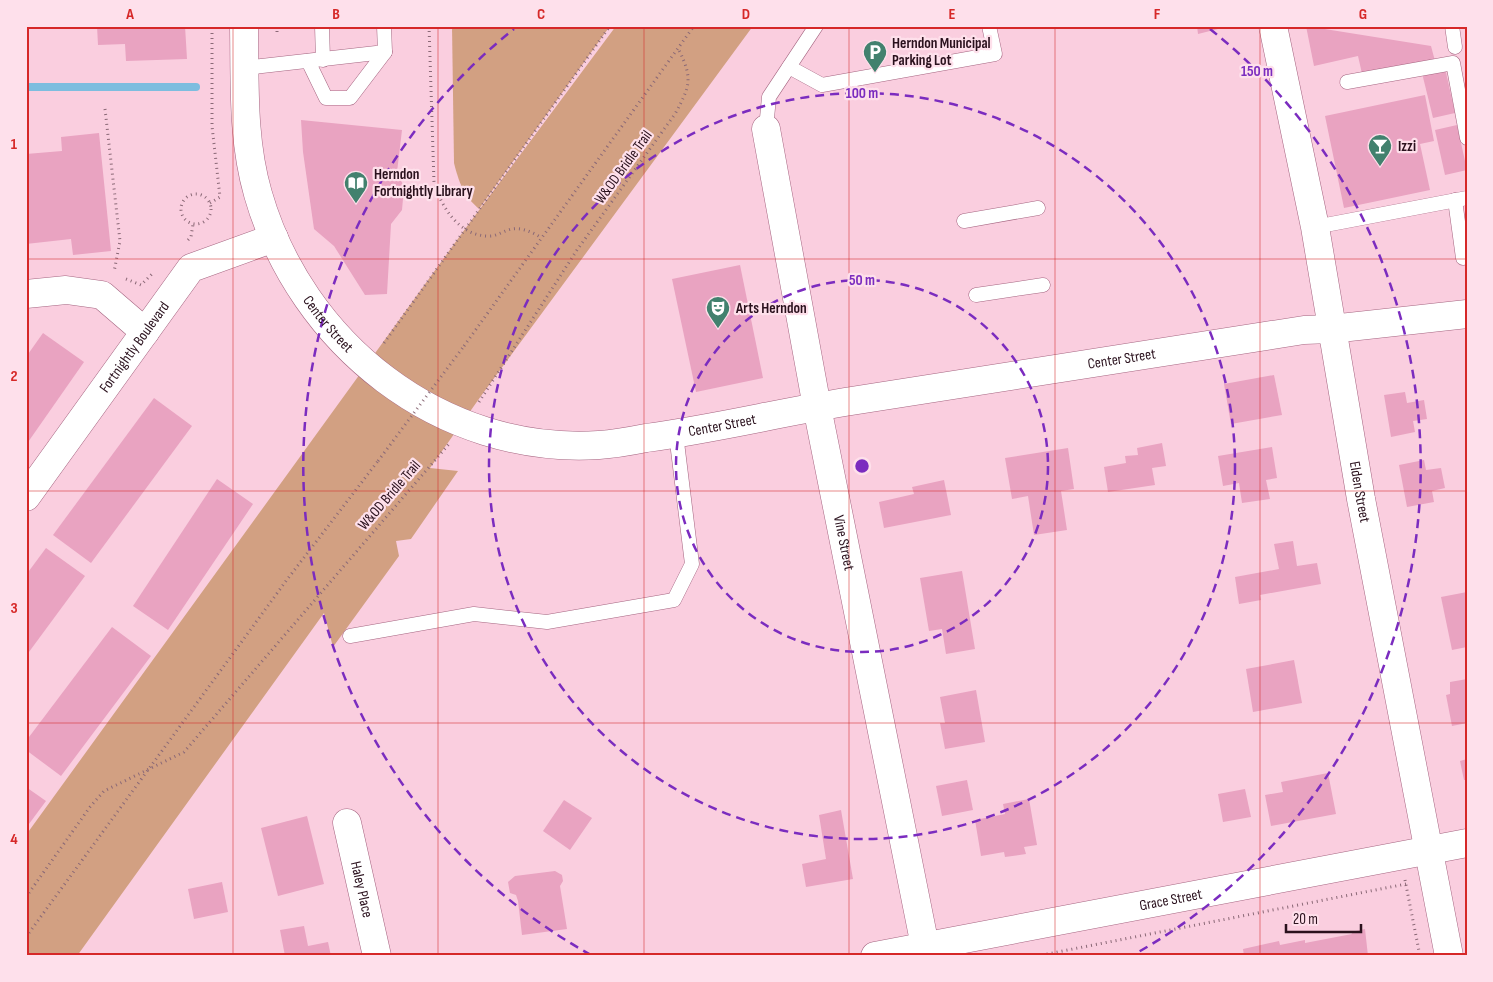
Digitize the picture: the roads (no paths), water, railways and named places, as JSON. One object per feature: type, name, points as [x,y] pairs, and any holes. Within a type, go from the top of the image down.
[{"type":"street","name":"Center Street","points":[[244,26],[248,146],[258,193],[274,238],[294,277],[315,308],[349,349],[387,382],[421,404],[462,425],[506,437],[554,445],[600,445],[676,434],[817,407],[1304,330],[1331,329],[1467,314]]},
{"type":"street","name":"Elden Street","points":[[1273,26],[1315,227],[1360,500],[1449,956]]},
{"type":"street","name":"Vine Street","points":[[766,129],[817,407],[926,951]]},
{"type":"street","name":"Fortnightly Boulevard","points":[[26,497],[191,268],[274,238]]},
{"type":"street","points":[[26,294],[66,290],[102,296],[145,332]]},
{"type":"street","name":"Haley Place","points":[[348,823],[376,956]]},
{"type":"street","name":"Grace Street","points":[[876,956],[926,951],[1427,849],[1467,843]]},
{"type":"lane","points":[[322,26],[323,60]]},
{"type":"lane","points":[[308,61],[326,98],[350,98],[385,52],[384,26]]},
{"type":"lane","points":[[766,129],[769,97],[816,26]]},
{"type":"lane","points":[[789,67],[822,85],[995,54],[989,26]]},
{"type":"lane","points":[[1452,26],[1456,47]]},
{"type":"lane","points":[[244,68],[385,52]]},
{"type":"lane","points":[[1347,82],[1453,63],[1467,138]]},
{"type":"lane","points":[[1315,227],[1461,199],[1463,258],[1467,257]]},
{"type":"lane","points":[[964,221],[1038,208]]},
{"type":"lane","points":[[976,295],[1043,285]]},
{"type":"lane","points":[[350,636],[474,614],[547,622],[674,600],[692,564],[676,434]]},
{"type":"waterway","points":[[26,87],[196,87]]},
{"type":"place","name":"Herndon Municipal Parking Lot","points":[[875,73]]},
{"type":"place","name":"Izzi","points":[[1380,167]]},
{"type":"place","name":"Herndon Fortnightly Library","points":[[356,204]]},
{"type":"place","name":"Arts Herndon","points":[[718,329]]}]
